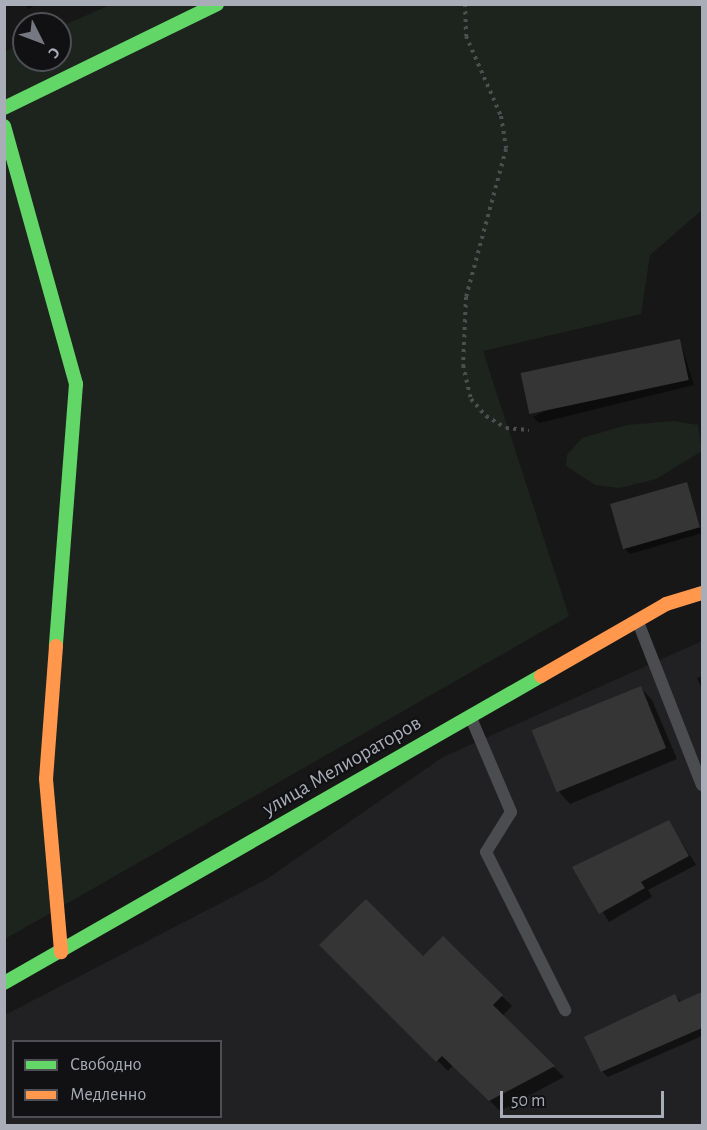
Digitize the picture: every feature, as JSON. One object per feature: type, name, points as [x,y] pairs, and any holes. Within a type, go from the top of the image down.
[{"type":"street","points":[[4,108],[217,4]]},
{"type":"street","points":[[4,126],[76,384],[46,779],[61,952]]},
{"type":"street","name":"улица Мелиораторов","points":[[4,983],[638,621],[702,593]]},
{"type":"lane","points":[[638,621],[702,785]]},
{"type":"lane","points":[[471,716],[512,812],[486,852],[565,1010]]},
{"type":"path","points":[[465,4],[466,36],[501,116],[506,149],[466,297],[463,365],[471,399],[486,416],[506,428],[529,430]]},
{"type":"shaded area","points":[[110,5],[702,5],[702,210],[650,255],[641,314],[483,351],[569,616],[5,939],[4,52],[12,48],[12,72],[72,72],[72,22]]},
{"type":"shaded area","points":[[674,421],[698,425],[702,451],[656,479],[619,488],[595,485],[566,466],[567,455],[582,438],[627,425]]},
{"type":"shaded area","points":[[702,641],[702,1125],[5,1126],[5,1015],[267,879],[443,757]]},
{"type":"building","points":[[680,339],[689,380],[529,414],[521,373]]},
{"type":"building","points":[[687,482],[700,527],[623,549],[610,504]]},
{"type":"building","points":[[641,686],[666,748],[557,792],[532,730]]},
{"type":"building","points":[[669,820],[689,856],[641,882],[645,888],[599,914],[572,867]]},
{"type":"building","points":[[366,899],[423,956],[443,936],[503,995],[493,1005],[555,1066],[489,1101],[442,1056],[436,1062],[319,945]]},
{"type":"building","points":[[702,992],[702,1028],[601,1072],[584,1037],[675,994],[679,1002]]},
{"type":"traffic: fast","points":[[4,108],[217,4]]},
{"type":"traffic: fast","points":[[4,126],[76,384],[56,646]]},
{"type":"traffic: fast","points":[[4,983],[541,676]]},
{"type":"traffic: slow","points":[[541,676],[666,604],[702,593]]},
{"type":"traffic: slow","points":[[56,646],[46,779],[61,952]]}]
